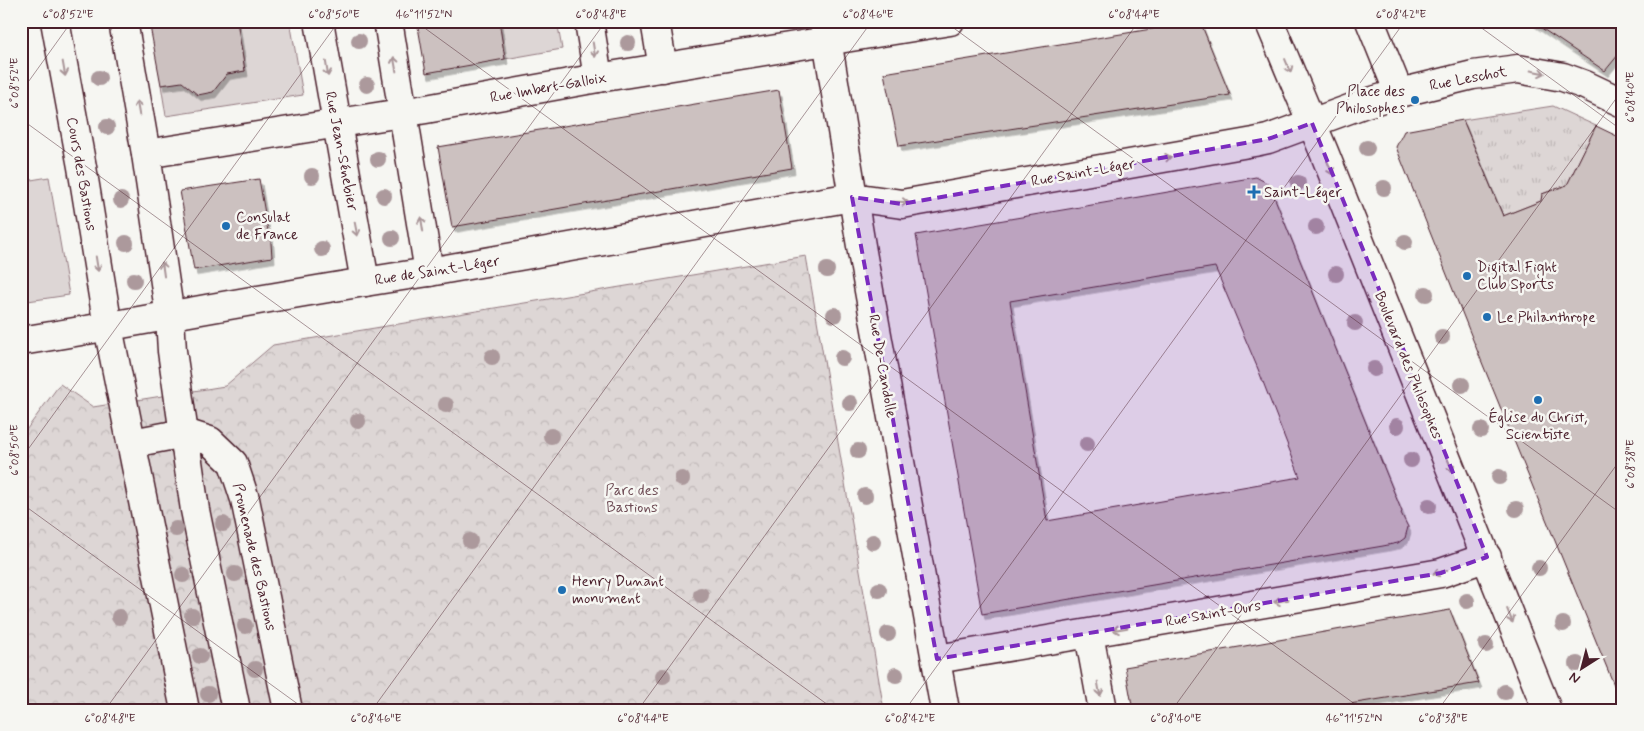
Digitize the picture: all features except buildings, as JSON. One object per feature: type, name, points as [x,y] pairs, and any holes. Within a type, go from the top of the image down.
[{"type":"street","name":"Cours des Bastions","points":[[55,21],[82,168],[108,327]]},
{"type":"street","points":[[123,21],[146,154],[170,317],[172,351],[195,510],[236,710]]},
{"type":"street","name":"Rue Jean-Sénebier","points":[[319,21],[365,282]]},
{"type":"street","points":[[388,21],[429,272]]},
{"type":"street","points":[[589,21],[598,78]]},
{"type":"street","points":[[655,21],[663,68]]},
{"type":"street","name":"Rue Imbert-Galloix","points":[[146,154],[663,68],[826,31],[950,21]]},
{"type":"street","name":"Boulevard des Philosophes","points":[[1269,21],[1487,556],[1547,710]]},
{"type":"street","points":[[1370,21],[1399,93]]},
{"type":"street","name":"Rue De-Candolle","points":[[826,31],[852,197],[946,710]]},
{"type":"street","name":"Rue Leschot","points":[[1312,123],[1399,93],[1473,75],[1518,68],[1562,77],[1622,100]]},
{"type":"street","name":"Rue Saint-Léger","points":[[852,197],[902,204],[1268,139],[1312,123]]},
{"type":"street","name":"Rue de Saint-Léger","points":[[21,342],[852,197]]},
{"type":"street","points":[[108,327],[185,710]]},
{"type":"street","name":"Promenade des Bastions","points":[[132,444],[184,433],[210,441],[233,463],[245,499],[288,710]]},
{"type":"street","name":"Rue Saint-Ours","points":[[937,660],[1441,573],[1487,556]]},
{"type":"street","points":[[1090,634],[1103,710]]},
{"type":"highlighted area","points":[[1312,123],[1487,557],[1441,573],[937,659],[852,197],[902,204],[1268,139]]},
{"type":"green space","points":[[237,21],[290,21],[303,95],[166,116],[161,85],[245,71]]},
{"type":"green space","points":[[499,21],[557,21],[562,49],[505,59]]},
{"type":"green space","points":[[1553,106],[1596,126],[1564,191],[1556,189],[1542,194],[1541,201],[1503,216],[1463,120]]},
{"type":"green space","points":[[49,177],[69,295],[21,302],[21,191],[25,186],[25,181]]},
{"type":"green space","name":"Parc des Bastions","points":[[806,256],[884,710],[21,710],[21,437],[60,384],[93,407],[225,386],[273,345]]},
{"type":"place","name":"Place des Philosophes","points":[[1415,100]]},
{"type":"place","name":"Saint-Léger","points":[[1254,192]]},
{"type":"place","name":"Consulat de France","points":[[226,226]]},
{"type":"place","name":"Digital Fight Club Sports","points":[[1467,276]]},
{"type":"place","name":"Le Philanthrope","points":[[1487,317]]},
{"type":"place","name":"Église du Christ, Scientiste","points":[[1538,400]]},
{"type":"place","name":"Henry Dunant monument","points":[[562,590]]}]
